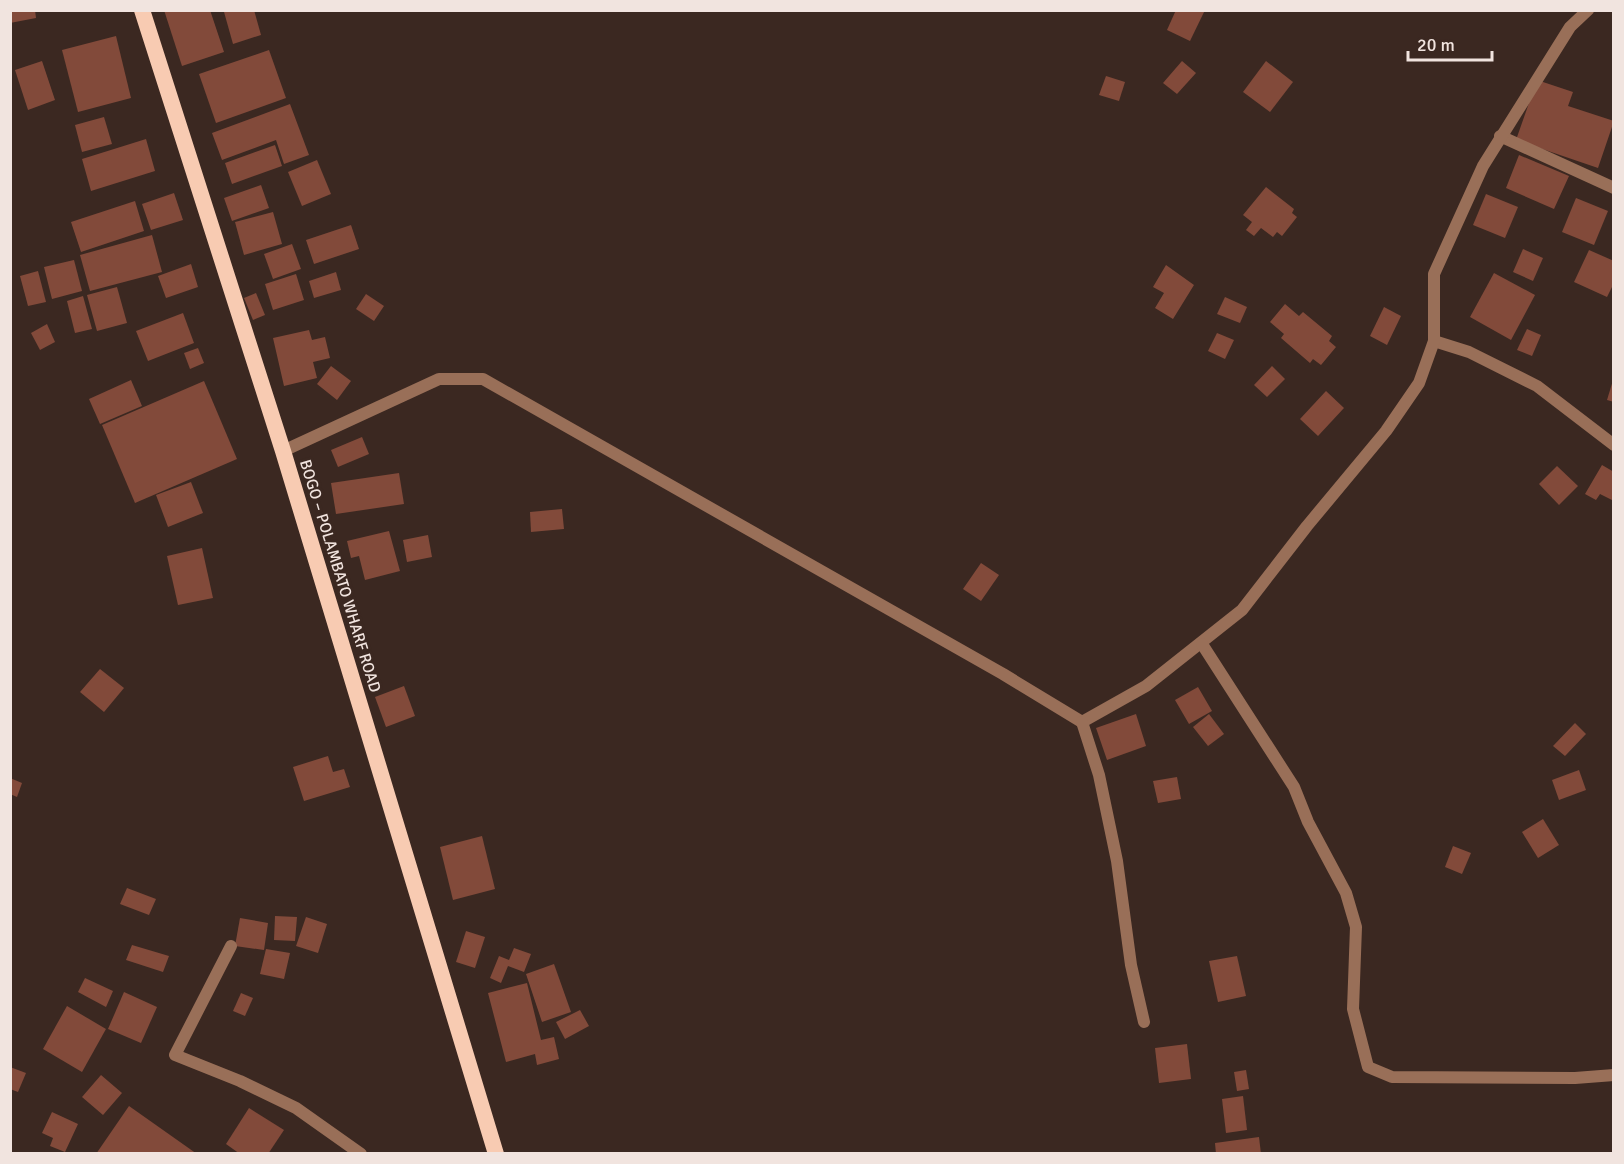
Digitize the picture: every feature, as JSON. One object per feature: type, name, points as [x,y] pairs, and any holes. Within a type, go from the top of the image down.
[{"type":"highway","name":"BOGO – POLAMBATO WHARF ROAD","points":[[142,10],[283,451],[496,1154]]},
{"type":"street","points":[[1082,722],[1146,686],[1202,644],[1242,610],[1307,526],[1386,431],[1419,383],[1434,341],[1434,274],[1483,165],[1570,27],[1588,10]]},
{"type":"street","points":[[1500,136],[1614,188]]},
{"type":"street","points":[[1434,341],[1469,352],[1537,386],[1614,446]]},
{"type":"street","points":[[283,451],[439,379],[483,379],[1004,674],[1082,722],[1099,775],[1117,861],[1131,965],[1144,1022]]},
{"type":"street","points":[[1202,644],[1294,787],[1308,822],[1346,893],[1356,927],[1353,1009],[1368,1067],[1392,1077],[1575,1078],[1614,1075]]},
{"type":"street","points":[[231,946],[176,1055],[240,1081],[296,1108],[361,1154]]},
{"type":"building","points":[[10,10],[35,10],[36,18],[10,23]]},
{"type":"building","points":[[164,10],[210,10],[224,52],[182,66]]},
{"type":"building","points":[[254,10],[261,35],[233,44],[224,12]]},
{"type":"building","points":[[1176,10],[1205,10],[1190,41],[1167,30]]},
{"type":"building","points":[[116,36],[131,98],[78,112],[62,50]]},
{"type":"building","points":[[269,50],[286,98],[216,123],[199,74]]},
{"type":"building","points":[[42,61],[55,100],[28,110],[15,70]]},
{"type":"building","points":[[1182,61],[1196,73],[1177,94],[1163,83]]},
{"type":"building","points":[[1266,61],[1293,82],[1270,112],[1243,92]]},
{"type":"building","points":[[1106,76],[1125,82],[1119,101],[1099,95]]},
{"type":"building","points":[[1537,80],[1573,92],[1568,106],[1614,121],[1598,168],[1516,140]]},
{"type":"building","points":[[290,104],[309,155],[284,164],[276,140],[222,160],[212,133]]},
{"type":"building","points":[[104,117],[112,144],[82,152],[75,125]]},
{"type":"building","points":[[146,139],[155,171],[91,191],[82,159]]},
{"type":"building","points":[[275,145],[282,166],[232,184],[225,163]]},
{"type":"building","points":[[1519,155],[1569,176],[1554,209],[1506,188]]},
{"type":"building","points":[[317,160],[331,194],[302,206],[288,172]]},
{"type":"building","points":[[261,185],[269,208],[232,221],[224,198]]},
{"type":"building","points":[[1266,187],[1294,209],[1292,213],[1297,217],[1282,236],[1277,232],[1273,237],[1261,228],[1254,236],[1246,230],[1252,222],[1243,215]]},
{"type":"building","points":[[174,193],[183,220],[151,230],[142,204]]},
{"type":"building","points":[[1486,194],[1518,207],[1505,238],[1473,225]]},
{"type":"building","points":[[1576,198],[1608,211],[1594,245],[1562,232]]},
{"type":"building","points":[[135,201],[144,231],[81,252],[71,222]]},
{"type":"building","points":[[273,212],[282,244],[244,255],[235,222]]},
{"type":"building","points":[[351,225],[359,249],[314,264],[306,240]]},
{"type":"building","points":[[152,235],[162,272],[90,291],[80,255]]},
{"type":"building","points":[[292,244],[301,269],[273,279],[264,254]]},
{"type":"building","points":[[1523,249],[1543,258],[1533,281],[1513,272]]},
{"type":"building","points":[[1589,250],[1614,261],[1614,283],[1607,297],[1574,282]]},
{"type":"building","points":[[74,260],[82,291],[52,299],[44,267]]},
{"type":"building","points":[[191,264],[198,287],[166,298],[158,276]]},
{"type":"building","points":[[1166,265],[1194,285],[1173,319],[1155,308],[1164,293],[1153,287]]},
{"type":"building","points":[[38,271],[46,302],[28,306],[20,276]]},
{"type":"building","points":[[336,272],[341,290],[314,298],[309,281]]},
{"type":"building","points":[[1494,273],[1535,295],[1511,340],[1470,317]]},
{"type":"building","points":[[296,274],[304,300],[273,310],[265,284]]},
{"type":"building","points":[[117,287],[127,323],[97,331],[87,295]]},
{"type":"building","points":[[256,293],[265,315],[253,320],[244,298]]},
{"type":"building","points":[[366,294],[384,306],[374,321],[356,309]]},
{"type":"building","points":[[83,296],[92,329],[75,333],[67,301]]},
{"type":"building","points":[[1225,297],[1247,307],[1240,323],[1217,314]]},
{"type":"building","points":[[1285,304],[1299,316],[1303,312],[1332,336],[1329,341],[1336,347],[1321,365],[1313,359],[1310,363],[1281,338],[1284,334],[1270,322]]},
{"type":"building","points":[[1384,307],[1401,316],[1387,345],[1370,336]]},
{"type":"building","points":[[183,313],[194,343],[148,361],[136,331]]},
{"type":"building","points":[[47,324],[55,342],[40,350],[31,333]]},
{"type":"building","points":[[1527,329],[1541,335],[1532,356],[1517,350]]},
{"type":"building","points":[[309,330],[312,340],[325,337],[330,358],[313,362],[317,378],[284,386],[273,338]]},
{"type":"building","points":[[1217,333],[1234,340],[1225,359],[1208,351]]},
{"type":"building","points":[[198,348],[204,363],[190,369],[184,353]]},
{"type":"building","points":[[331,366],[351,381],[337,400],[317,384]]},
{"type":"building","points":[[1272,366],[1285,379],[1267,397],[1254,385]]},
{"type":"building","points":[[1614,377],[1614,402],[1607,400]]},
{"type":"building","points":[[131,380],[142,406],[100,424],[89,399]]},
{"type":"building","points":[[204,381],[237,459],[135,503],[102,425]]},
{"type":"building","points":[[1326,391],[1344,408],[1318,436],[1300,419]]},
{"type":"building","points":[[362,437],[369,454],[338,467],[331,450]]},
{"type":"building","points":[[1602,465],[1614,472],[1614,501],[1600,494],[1596,500],[1585,494]]},
{"type":"building","points":[[1557,466],[1578,486],[1559,505],[1539,484]]},
{"type":"building","points":[[399,473],[404,504],[336,514],[331,483]]},
{"type":"building","points":[[191,482],[203,513],[168,527],[156,495]]},
{"type":"building","points":[[562,509],[564,529],[531,532],[530,512]]},
{"type":"building","points":[[389,531],[400,571],[365,580],[359,556],[351,558],[347,541]]},
{"type":"building","points":[[428,535],[432,557],[407,562],[403,540]]},
{"type":"building","points":[[202,548],[213,598],[178,605],[167,556]]},
{"type":"building","points":[[981,563],[999,575],[981,601],[963,589]]},
{"type":"building","points":[[100,669],[124,688],[104,712],[80,692]]},
{"type":"building","points":[[404,686],[415,716],[386,727],[375,697]]},
{"type":"building","points":[[1198,687],[1212,711],[1189,724],[1175,700]]},
{"type":"building","points":[[1136,714],[1146,746],[1107,760],[1096,728]]},
{"type":"building","points":[[1209,714],[1224,734],[1208,746],[1193,727]]},
{"type":"building","points":[[1575,723],[1586,734],[1565,756],[1553,746]]},
{"type":"building","points":[[328,756],[333,772],[344,769],[350,787],[304,801],[293,767]]},
{"type":"building","points":[[1579,770],[1586,790],[1559,800],[1552,780]]},
{"type":"building","points":[[1177,777],[1181,799],[1158,803],[1153,781]]},
{"type":"building","points":[[10,778],[22,783],[17,797],[10,794]]},
{"type":"building","points":[[1543,819],[1559,845],[1538,858],[1522,832]]},
{"type":"building","points":[[482,836],[495,889],[453,900],[440,847]]},
{"type":"building","points":[[1453,846],[1471,853],[1462,874],[1445,867]]},
{"type":"building","points":[[127,888],[156,899],[149,915],[120,904]]},
{"type":"building","points":[[275,916],[297,917],[295,941],[274,940]]},
{"type":"building","points":[[306,917],[327,924],[318,953],[296,946]]},
{"type":"building","points":[[240,918],[268,923],[264,950],[235,946]]},
{"type":"building","points":[[466,931],[485,937],[475,968],[456,962]]},
{"type":"building","points":[[132,945],[169,956],[163,972],[126,960]]},
{"type":"building","points":[[514,948],[531,954],[524,972],[508,966],[501,983],[490,978],[499,956],[509,960]]},
{"type":"building","points":[[266,949],[290,953],[284,979],[260,974]]},
{"type":"building","points":[[1237,956],[1246,996],[1218,1002],[1209,961]]},
{"type":"building","points":[[554,964],[571,1012],[542,1022],[526,974]]},
{"type":"building","points":[[85,978],[113,991],[106,1007],[78,992]]},
{"type":"building","points":[[527,983],[541,1040],[554,1037],[559,1059],[537,1065],[535,1054],[506,1062],[488,993]]},
{"type":"building","points":[[124,992],[157,1007],[141,1043],[108,1029]]},
{"type":"building","points":[[241,993],[253,998],[245,1016],[233,1011]]},
{"type":"building","points":[[67,1006],[106,1029],[82,1072],[43,1049]]},
{"type":"building","points":[[580,1010],[589,1026],[565,1039],[556,1022]]},
{"type":"building","points":[[1187,1044],[1191,1079],[1159,1083],[1155,1048]]},
{"type":"building","points":[[10,1067],[26,1073],[18,1092],[10,1089]]},
{"type":"building","points":[[1246,1070],[1249,1089],[1237,1091],[1234,1072]]},
{"type":"building","points":[[101,1075],[122,1093],[103,1115],[82,1097]]},
{"type":"building","points":[[1243,1096],[1247,1130],[1226,1133],[1222,1099]]},
{"type":"building","points":[[129,1106],[197,1154],[96,1154]]},
{"type":"building","points":[[249,1108],[284,1130],[268,1154],[240,1154],[226,1144]]},
{"type":"building","points":[[52,1112],[78,1124],[65,1152],[50,1146],[53,1138],[42,1133]]},
{"type":"building","points":[[1259,1137],[1261,1154],[1216,1154],[1215,1143]]}]
